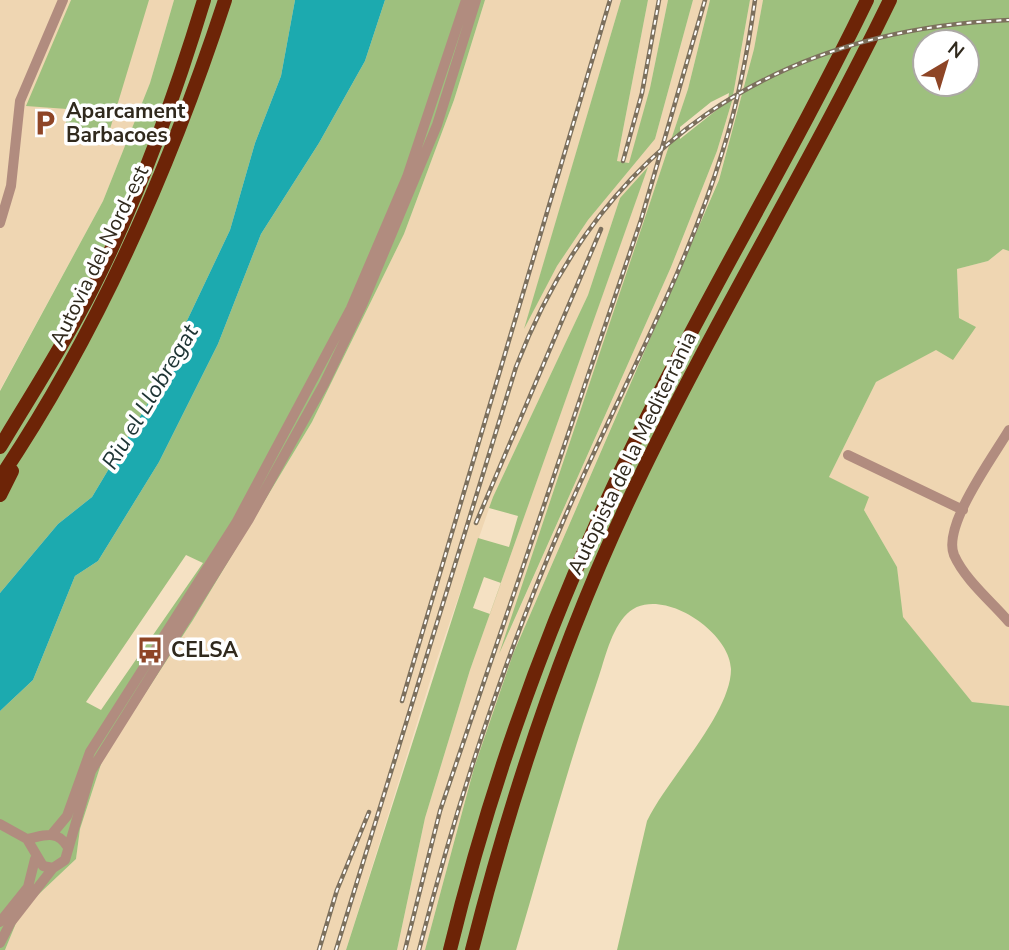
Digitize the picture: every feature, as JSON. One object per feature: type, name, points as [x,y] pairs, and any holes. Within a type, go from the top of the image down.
[{"type":"highway","name":"Autovia del Nord-est","points":[[0,447],[92,289],[131,205],[177,87],[204,0]]},
{"type":"highway","name":"Autovia del Nord-est","points":[[0,478],[38,421],[148,211],[202,71],[225,0]]},
{"type":"highway","name":"Autopista de la Mediterrània","points":[[450,950],[505,758],[548,640],[596,525],[660,391],[826,84],[867,0]]},
{"type":"highway","name":"Autopista de la Mediterrània","points":[[472,950],[498,854],[546,702],[609,543],[681,394],[890,0]]},
{"type":"highway","points":[[0,495],[38,421]]},
{"type":"street","points":[[0,222],[11,186],[20,101],[63,0]]},
{"type":"street","points":[[0,922],[28,887],[36,843],[67,816],[90,752],[236,523],[351,308],[407,177],[466,0]]},
{"type":"street","points":[[0,943],[11,922],[53,868],[65,860],[91,771],[249,519],[351,328],[397,226],[437,125],[476,0]]},
{"type":"street","points":[[1009,430],[951,536],[954,555],[1009,622]]},
{"type":"street","points":[[848,455],[963,510]]},
{"type":"street","points":[[0,824],[27,839],[43,866],[53,868]]},
{"type":"street","points":[[27,839],[48,835],[60,837],[67,846]]},
{"type":"shaded area","points":[[0,0],[174,0],[150,83],[103,201],[0,390]]},
{"type":"shaded area","points":[[485,0],[621,0],[526,324],[557,266],[588,220],[655,139],[693,0],[710,0],[688,89],[505,641],[671,267],[717,151],[732,101],[750,0],[763,0],[754,49],[719,179],[513,654],[474,768],[425,950],[397,950],[425,818],[470,670],[647,169],[620,198],[588,295],[493,497],[436,662],[346,950],[5,950],[21,911],[76,859],[80,829],[103,758],[193,620],[312,422],[404,234],[454,100]]},
{"type":"shaded area","points":[[648,0],[668,0],[650,88],[630,163],[617,161]]},
{"type":"shaded area","points":[[1003,249],[1009,251],[1009,706],[972,702],[902,617],[897,567],[864,510],[829,477],[876,382],[975,327],[959,318],[957,269],[988,261]]},
{"type":"green space","points":[[71,0],[149,0],[107,139],[65,136],[67,109],[26,106]]},
{"type":"green space","points":[[174,0],[295,0],[281,76],[255,143],[230,230],[147,405],[92,497],[58,524],[0,593],[0,391],[103,201],[150,83]]},
{"type":"green space","points":[[385,0],[485,0],[454,100],[404,234],[312,422],[193,620],[103,758],[80,829],[76,859],[21,911],[5,950],[0,950],[0,711],[33,680],[75,576],[98,561],[159,462],[218,344],[261,234],[319,143],[365,61]],"holes":[[[186,555],[203,563],[101,710],[86,702]]]},
{"type":"green space","points":[[621,0],[648,0],[617,161],[629,163],[650,88],[668,0],[693,0],[655,139],[588,220],[557,266],[524,329]]},
{"type":"green space","points":[[710,0],[750,0],[732,101],[717,151],[671,267],[499,654],[688,89]],"holes":[[[729,93],[728,101],[680,139],[680,127],[711,102]]]},
{"type":"green space","points":[[763,0],[1009,0],[1009,251],[1003,249],[988,261],[957,269],[959,318],[976,327],[953,360],[936,350],[876,382],[829,477],[869,497],[864,510],[897,567],[903,617],[972,702],[1009,706],[1009,950],[617,950],[647,821],[710,726],[728,687],[731,669],[727,654],[718,639],[704,625],[688,614],[653,604],[637,607],[624,617],[611,641],[564,784],[516,950],[425,950],[474,768],[513,654],[719,180],[754,49]]},
{"type":"green space","points":[[648,167],[501,583],[484,577],[473,608],[490,614],[425,818],[397,950],[346,950],[478,538],[509,547],[518,516],[489,508],[588,295],[620,198]]},
{"type":"water","points":[[295,0],[385,0],[365,61],[319,143],[261,234],[218,344],[159,462],[98,561],[75,576],[33,680],[0,711],[0,593],[58,524],[92,497],[147,405],[230,230],[255,143],[281,76]]},
{"type":"railway","points":[[402,701],[610,0]]},
{"type":"railway","points":[[623,161],[642,93],[659,0]]},
{"type":"railway","points":[[405,950],[440,811],[641,220],[705,0]]},
{"type":"railway","points":[[419,950],[467,782],[524,617],[568,510],[671,287],[708,196],[738,95],[755,0]]},
{"type":"railway","points":[[336,950],[516,367],[552,289],[596,221],[647,163],[706,114],[772,76],[845,47],[924,29],[1009,20]]},
{"type":"railway","points":[[476,523],[601,229]]},
{"type":"railway","points":[[319,950],[337,890],[369,812]]},
{"type":"place","name":"Aparcament Barbacoes","points":[[45,123]]},
{"type":"place","name":"CELSA","points":[[150,650]]},
{"type":"water label","name":"Riu el Llobregat","points":[[150,397]]}]
